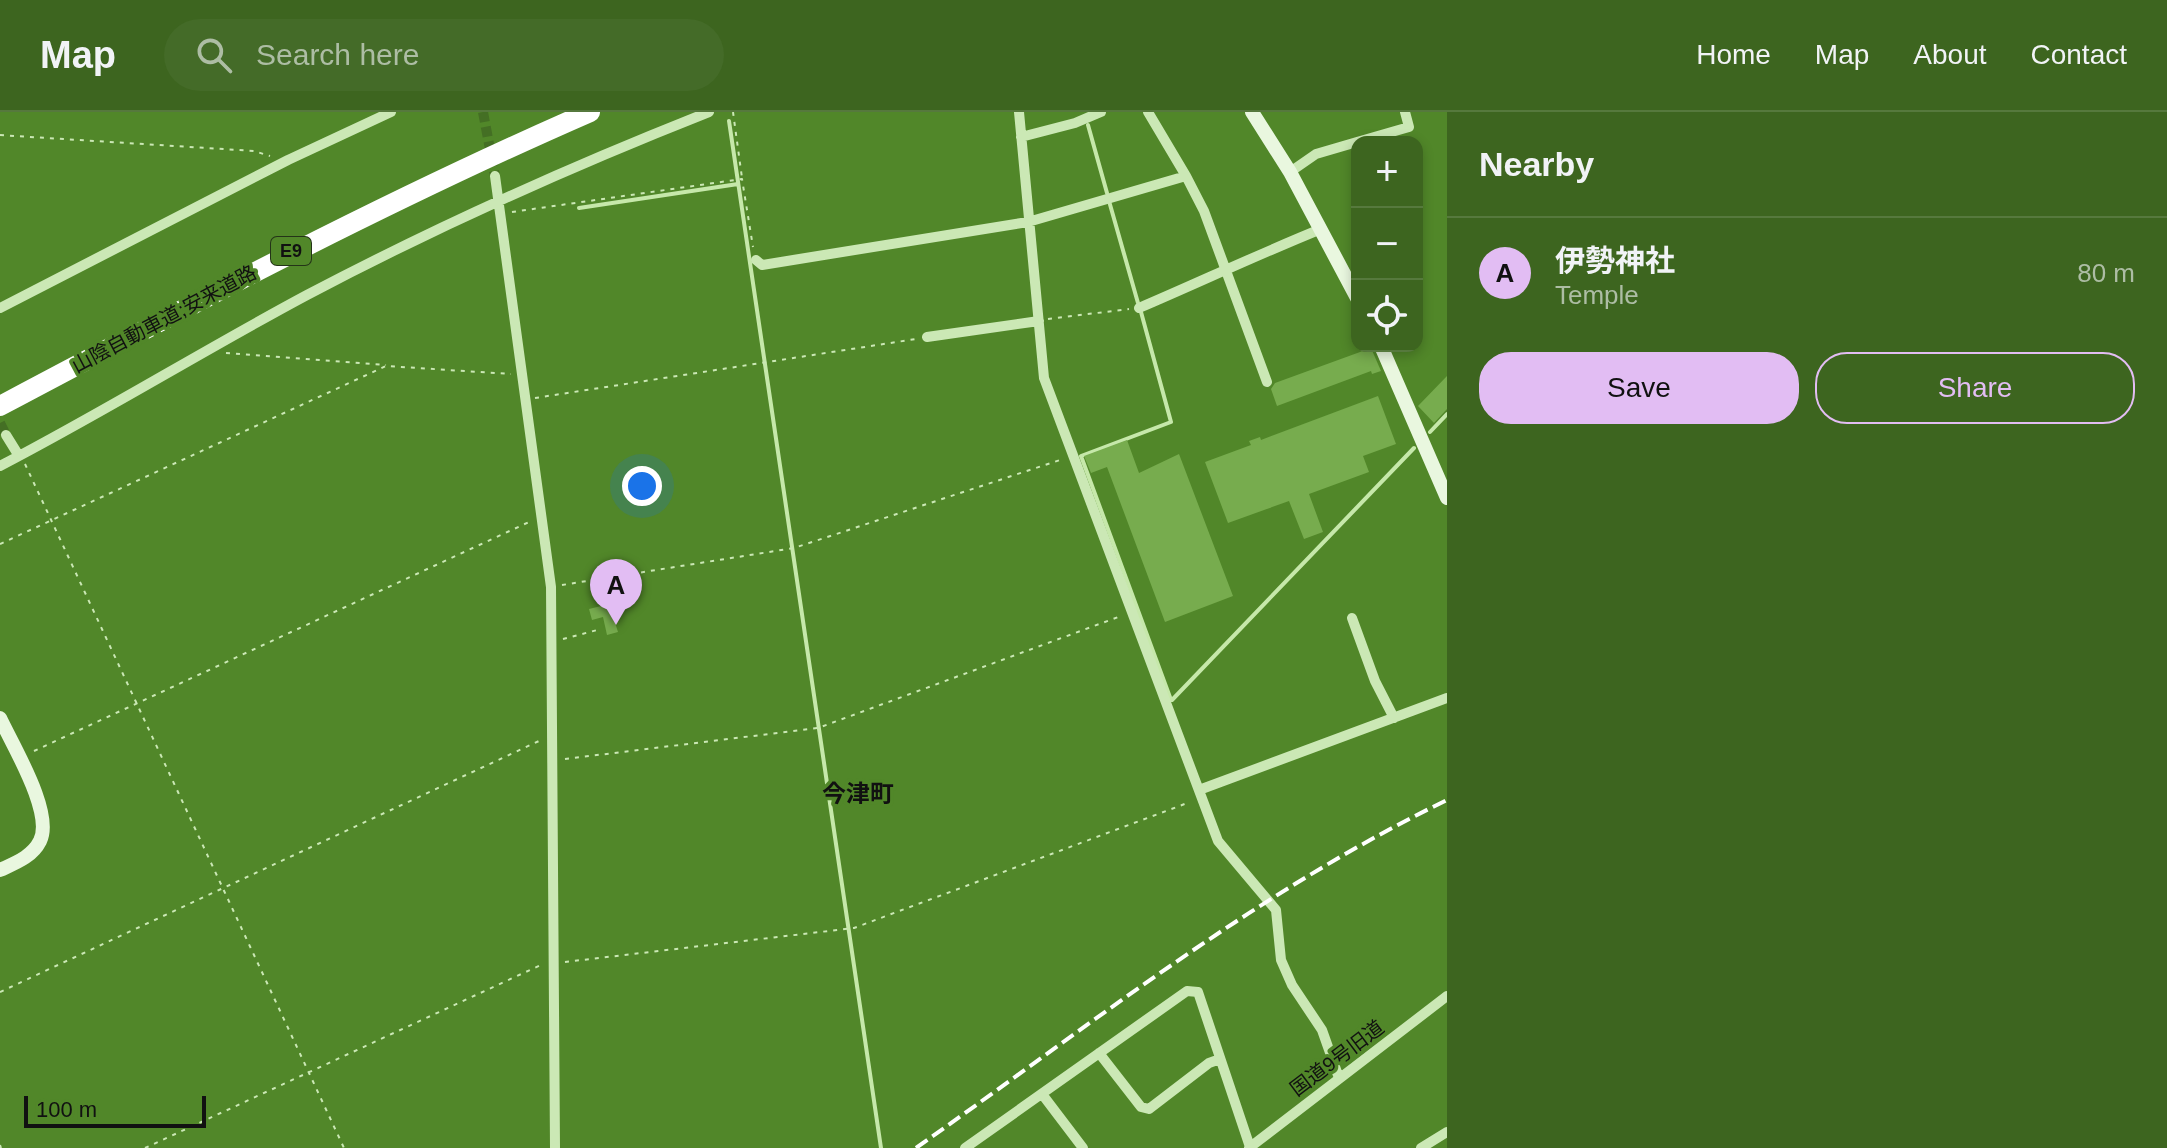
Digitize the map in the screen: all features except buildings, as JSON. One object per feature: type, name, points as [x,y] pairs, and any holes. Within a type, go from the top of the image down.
[{"type":"highway","name":"山陰自動車道;安来道路","points":[[0,398],[292,242],[470,156],[571,112]]},
{"type":"highway","name":"山陰自動車道;安来道路","points":[[0,406],[295,249],[473,163],[590,112]]},
{"type":"street","points":[[0,308],[391,112]]},
{"type":"street","points":[[0,466],[22,460],[306,296],[709,112]]},
{"type":"street","points":[[1019,112],[1044,378],[1221,845],[1276,910],[1281,960],[1292,985],[1322,1030],[1339,1078]]},
{"type":"street","points":[[1021,137],[1075,123],[1101,112]]},
{"type":"street","points":[[1148,112],[1204,211],[1267,382]]},
{"type":"street","points":[[1252,112],[1290,172],[1351,286]]},
{"type":"street","points":[[1378,136],[1409,127],[1405,112]]},
{"type":"street","points":[[1290,172],[1316,154],[1351,144]]},
{"type":"street","points":[[495,176],[551,587],[555,1148]]},
{"type":"street","points":[[756,260],[762,265],[1028,222],[1186,176]]},
{"type":"street","points":[[1139,308],[1215,276],[1225,268],[1321,229]]},
{"type":"street","points":[[927,337],[1039,321]]},
{"type":"street","points":[[1384,352],[1442,471],[1447,498]]},
{"type":"street","points":[[6,435],[22,460]]},
{"type":"street","points":[[1352,618],[1375,681],[1394,718]]},
{"type":"street","points":[[1201,794],[1447,698]]},
{"type":"street","points":[[0,718],[40,806],[44,830],[40,843],[28,856],[0,870]]},
{"type":"street","points":[[965,1148],[1187,991],[1198,992],[1249,1148]]},
{"type":"street","name":"国道9号旧道","points":[[1249,1148],[1447,996]]},
{"type":"street","points":[[1099,1053],[1141,1107],[1149,1109],[1209,1063],[1220,1059]]},
{"type":"street","points":[[1042,1094],[1083,1148]]},
{"type":"street","points":[[1421,1148],[1447,1132]]},
{"type":"path","points":[[733,112],[756,260]]},
{"type":"path","points":[[0,135],[254,151],[272,157],[278,166]]},
{"type":"path","points":[[500,205],[520,213],[742,179]]},
{"type":"path","points":[[1039,321],[1139,308]]},
{"type":"path","points":[[526,399],[927,337]]},
{"type":"path","points":[[214,347],[226,353],[523,375]]},
{"type":"path","points":[[0,544],[386,366]]},
{"type":"path","points":[[551,587],[794,548],[1075,455]]},
{"type":"path","points":[[22,460],[53,520],[344,1148]]},
{"type":"path","points":[[19,758],[541,517]]},
{"type":"path","points":[[553,761],[818,728],[1133,612]]},
{"type":"path","points":[[553,642],[601,629]]},
{"type":"path","points":[[0,992],[552,738]]},
{"type":"path","points":[[145,1148],[545,963],[854,928],[1201,794]]},
{"type":"waterway","points":[[729,121],[881,1148]]},
{"type":"waterway","points":[[1088,125],[1107,193]]},
{"type":"waterway","points":[[579,208],[738,184]]},
{"type":"waterway","points":[[1109,201],[1138,303]]},
{"type":"waterway","points":[[1141,312],[1171,422],[1081,456],[1171,700]]},
{"type":"waterway","points":[[1430,432],[1447,414]]},
{"type":"waterway","points":[[1172,700],[1414,448]]},
{"type":"tunnel","points":[[483,112],[495,176]]},
{"type":"tunnel","points":[[0,423],[6,435]]},
{"type":"railway","points":[[916,1148],[1240,919],[1307,876],[1447,800]]},
{"type":"place","name":"伊勢神社","points":[[616,625]]},
{"type":"district","name":"今津町","points":[[858,793]]}]
